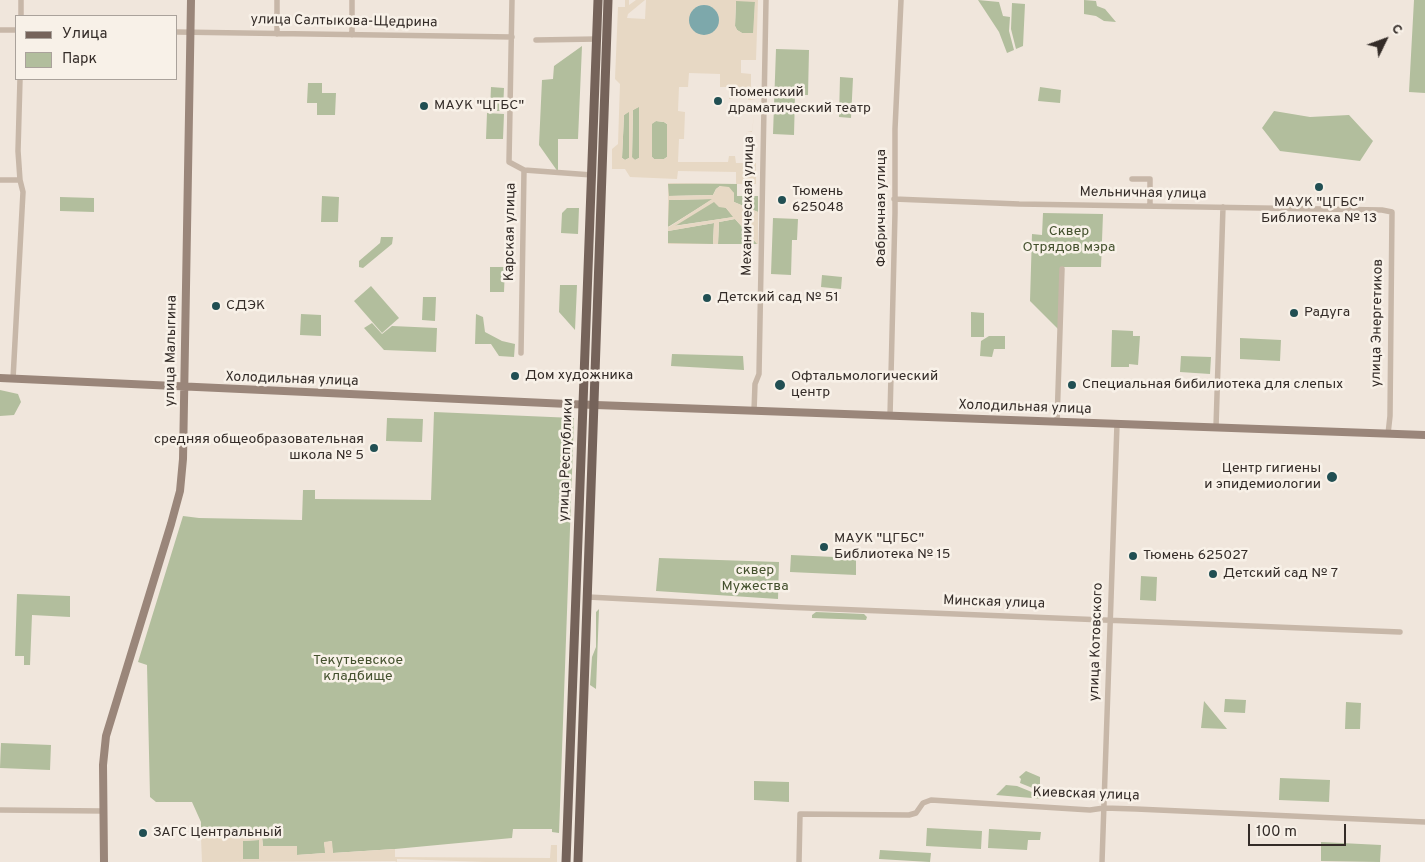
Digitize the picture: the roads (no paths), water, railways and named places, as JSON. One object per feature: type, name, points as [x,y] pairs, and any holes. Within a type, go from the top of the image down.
[{"type":"main road","name":"улица Республики","points":[[566,862],[598,0]]},
{"type":"main road","name":"улица Республики","points":[[578,862],[608,0]]},
{"type":"street","points":[[21,0],[21,15]]},
{"type":"street","name":"улица Малыгина","points":[[103,809],[106,736],[180,492],[183,459],[191,0]]},
{"type":"street","points":[[277,0],[277,34]]},
{"type":"street","points":[[352,0],[352,35]]},
{"type":"street","name":"Карская улица","points":[[512,0],[509,162],[524,170],[522,353]]},
{"type":"street","name":"Механическая улица","points":[[754,411],[755,384],[759,374],[766,0]]},
{"type":"street","name":"Фабричная улица","points":[[890,416],[895,129],[901,0]]},
{"type":"street","points":[[0,30],[15,30]]},
{"type":"street","name":"улица Салтыкова-Щедрина","points":[[178,32],[512,38]]},
{"type":"street","points":[[536,40],[597,40]]},
{"type":"street","points":[[13,379],[23,206],[18,151],[20,80]]},
{"type":"street","points":[[524,170],[592,175]]},
{"type":"street","points":[[1132,179],[1150,179],[1150,206]]},
{"type":"street","points":[[0,180],[20,180]]},
{"type":"street","name":"Мельничная улица","points":[[894,199],[1010,204],[1222,207],[1285,210],[1382,210],[1392,212]]},
{"type":"street","points":[[1216,427],[1222,207]]},
{"type":"street","name":"улица Энергетиков","points":[[1388,434],[1390,409],[1392,212]]},
{"type":"street","points":[[1057,422],[1062,269]]},
{"type":"street","name":"Холодильная улица","points":[[0,378],[184,388],[595,405],[1425,435]]},
{"type":"street","name":"улица Котовского","points":[[1102,862],[1117,424]]},
{"type":"street","name":"Минская улица","points":[[588,597],[690,601],[771,607],[1400,632]]},
{"type":"street","name":"Киевская улица","points":[[799,862],[800,814],[910,815],[916,813],[923,803],[931,800],[1090,810],[1104,808],[1425,822]]},
{"type":"street","points":[[0,810],[103,809],[104,862]]},
{"type":"water","points":[[704,5],[710,6],[718,14],[718,26],[710,34],[704,35],[698,34],[690,26],[689,20],[690,14],[698,6]]},
{"type":"place","name":"Тюменский драматический театр","points":[[718,101]]},
{"type":"place","name":"МАУК \"ЦГБС\"","points":[[424,106]]},
{"type":"place","name":"МАУК \"ЦГБС\" Библиотека № 13","points":[[1319,187]]},
{"type":"place","name":"Тюмень 625048","points":[[782,200]]},
{"type":"place","name":"Детский сад № 51","points":[[707,298]]},
{"type":"place","name":"СДЭК","points":[[216,306]]},
{"type":"place","name":"Радуга","points":[[1294,313]]},
{"type":"place","name":"Дом художника","points":[[515,376]]},
{"type":"place","name":"Офтальмологический центр","points":[[780,385]]},
{"type":"place","name":"Специальная бибилиотека для слепых","points":[[1072,385]]},
{"type":"place","name":"средняя общеобразовательная школа № 5","points":[[374,448]]},
{"type":"place","name":"Центр гигиены и эпидемиологии","points":[[1332,477]]},
{"type":"place","name":"МАУК \"ЦГБС\" Библиотека № 15","points":[[824,547]]},
{"type":"place","name":"Тюмень 625027","points":[[1133,556]]},
{"type":"place","name":"Детский сад № 7","points":[[1213,574]]},
{"type":"place","name":"ЗАГС Центральный","points":[[143,833]]},
{"type":"park label","name":"Сквер Отрядов мэра","points":[[1069,240]]},
{"type":"park label","name":"сквер Мужества","points":[[755,580]]},
{"type":"park label","name":"Текутьевское кладбище","points":[[358,670]]}]
